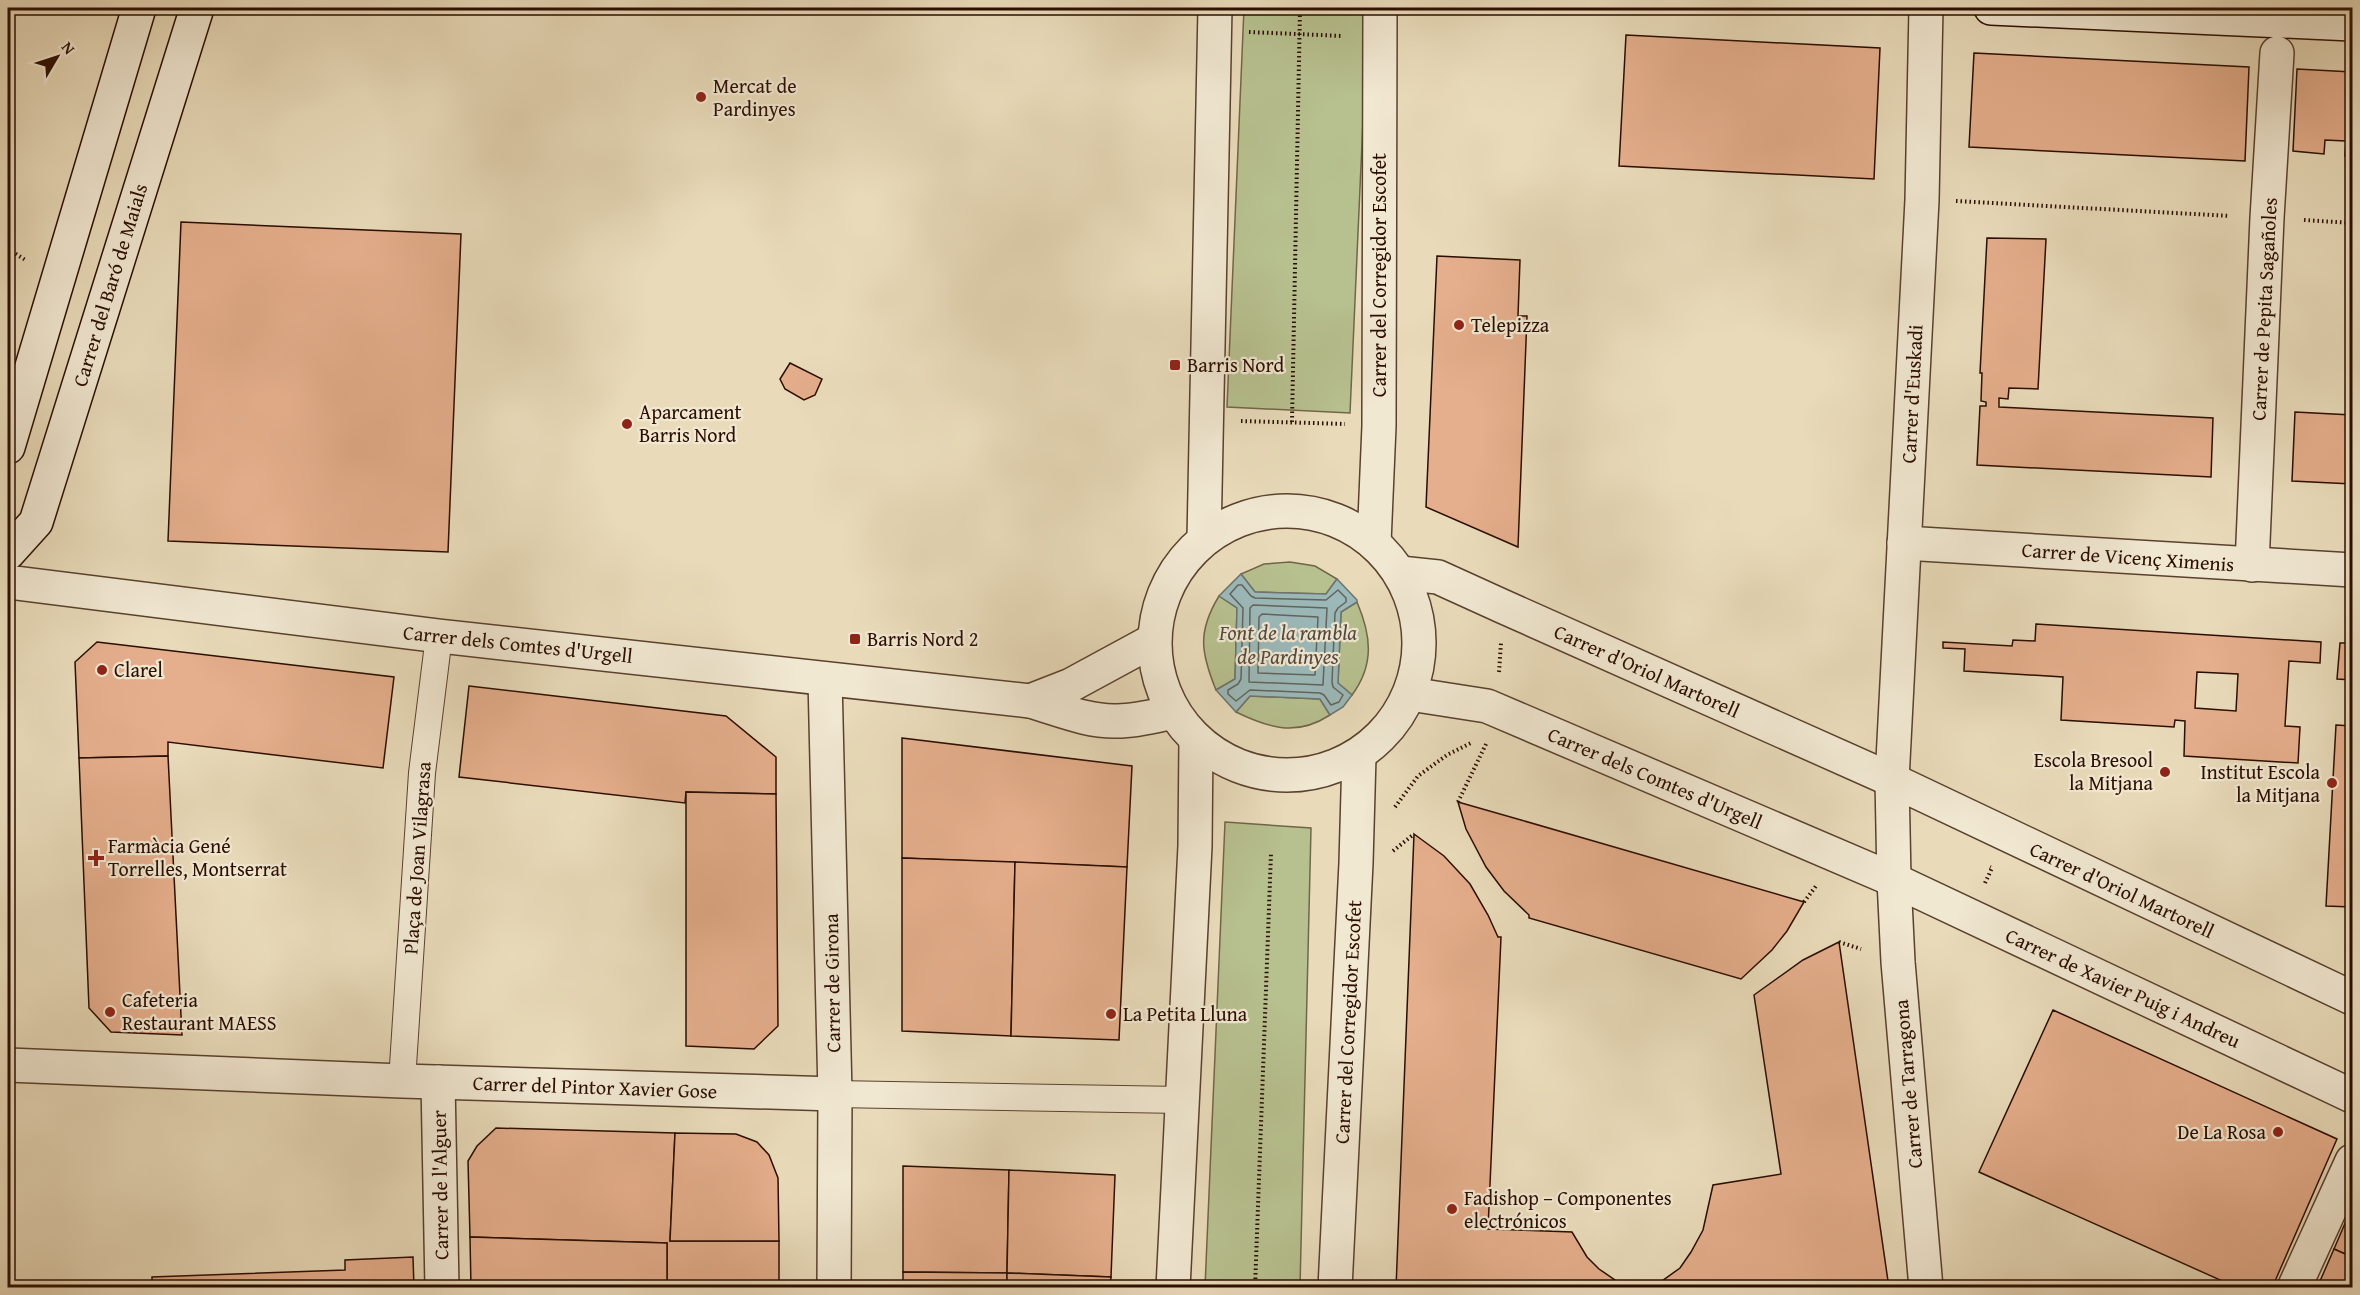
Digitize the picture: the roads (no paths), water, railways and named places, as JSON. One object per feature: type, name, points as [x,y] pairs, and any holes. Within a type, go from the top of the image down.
[{"type":"street","points":[[8,447],[139,8]]},
{"type":"street","name":"Carrer del Baró de Maials","points":[[8,553],[36,522],[197,8]]},
{"type":"street","name":"Carrer d'Euskadi","points":[[1892,780],[1923,200],[1926,8]]},
{"type":"street","points":[[1991,8],[2352,24]]},
{"type":"street","points":[[1204,539],[1215,19]]},
{"type":"street","name":"Carrer del Corregidor Escofet","points":[[1374,543],[1379,426],[1380,22]]},
{"type":"street","name":"Carrer de Pepita Sagañoles","points":[[2252,565],[2267,218],[2277,53]]},
{"type":"street","points":[[1270,511],[1308,512],[1343,523],[1374,543],[1400,573],[1416,612],[1420,653],[1410,694],[1389,729],[1359,756],[1318,772],[1274,775],[1232,764],[1196,740],[1173,712],[1159,677],[1154,640],[1160,602],[1177,567],[1204,539],[1235,521],[1270,511]]},
{"type":"street","name":"Carrer de Vicenç Ximenis","points":[[1904,543],[2352,570]]},
{"type":"street","name":"Carrer d'Oriol Martorell","points":[[1400,573],[1438,577],[1892,780],[2352,998]]},
{"type":"street","name":"Carrer dels Comtes d'Urgell","points":[[8,582],[439,636],[1030,701],[1087,718],[1115,722],[1173,712]]},
{"type":"street","name":"Plaça de Joan Vilagrasa","points":[[402,1081],[422,772],[439,636]]},
{"type":"street","name":"Carrer dels Comtes d'Urgell","points":[[1030,701],[1071,686],[1154,640]]},
{"type":"street","name":"Carrer de Girona","points":[[825,679],[835,1094],[834,1287]]},
{"type":"street","name":"Carrer dels Comtes d'Urgell","points":[[1410,694],[1487,706],[1494,722],[1894,880]]},
{"type":"street","points":[[1173,1287],[1195,846],[1196,740]]},
{"type":"street","name":"Carrer del Corregidor Escofet","points":[[1335,1287],[1356,863],[1359,756]]},
{"type":"street","points":[[1892,780],[1894,880]]},
{"type":"street","name":"Carrer de Xavier Puig i Andreu","points":[[1894,880],[2352,1096]]},
{"type":"street","name":"Carrer de Tarragona","points":[[1894,880],[1898,962],[1926,1287]]},
{"type":"street","name":"Carrer del Pintor Xavier Gose","points":[[8,1065],[402,1081],[835,1094],[1182,1100]]},
{"type":"street","name":"Carrer de l'Alguer","points":[[438,1082],[442,1287]]},
{"type":"street","points":[[2294,1287],[2352,1161]]},
{"type":"water","name":"Font de la rambla de Pardinyes","points":[[1241,574],[1255,592],[1326,594],[1337,579],[1357,600],[1341,612],[1338,683],[1352,695],[1343,707],[1330,715],[1320,699],[1250,696],[1236,712],[1216,690],[1235,679],[1237,608],[1219,596]]},
{"type":"place","name":"Mercat de Pardinyes","points":[[701,97]]},
{"type":"place","name":"Telepizza","points":[[1459,325]]},
{"type":"place","name":"Barris Nord","points":[[1175,365]]},
{"type":"place","name":"Aparcament Barris Nord","points":[[627,424]]},
{"type":"place","name":"Barris Nord 2","points":[[855,639]]},
{"type":"place","name":"Clarel","points":[[102,670]]},
{"type":"place","name":"Escola Bresool la Mitjana","points":[[2165,772]]},
{"type":"place","name":"Institut Escola la Mitjana","points":[[2332,783]]},
{"type":"place","name":"Farmàcia Gené Torrelles, Montserrat","points":[[96,858]]},
{"type":"place","name":"Cafeteria Restaurant MAESS","points":[[110,1012]]},
{"type":"place","name":"La Petita Lluna","points":[[1111,1014]]},
{"type":"place","name":"De La Rosa","points":[[2278,1132]]},
{"type":"place","name":"Fadishop – Componentes electrónicos","points":[[1452,1209]]}]
